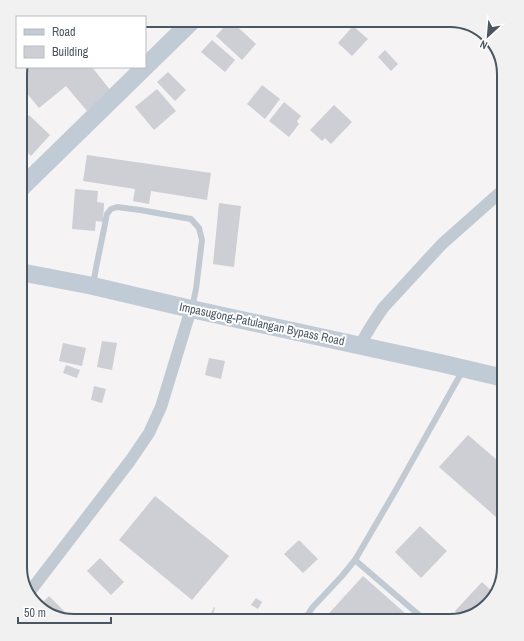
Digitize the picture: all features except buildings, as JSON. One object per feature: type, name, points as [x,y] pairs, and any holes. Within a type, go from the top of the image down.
[{"type":"main road","points":[[146,66],[186,27]]},
{"type":"main road","points":[[27,182],[144,68]]},
{"type":"main road","name":"Impasugong-Patulangan Bypass Road","points":[[27,273],[93,286],[497,376]]},
{"type":"street","points":[[360,345],[383,308],[442,244],[497,195]]},
{"type":"street","points":[[32,588],[130,461],[149,433],[161,407],[191,309]]},
{"type":"lane","points":[[93,286],[107,214],[111,208],[117,207],[140,210],[191,219],[199,228],[202,240],[196,289],[191,309]]},
{"type":"lane","points":[[309,614],[312,608],[355,560],[464,369]]},
{"type":"lane","points":[[355,560],[416,613]]}]
